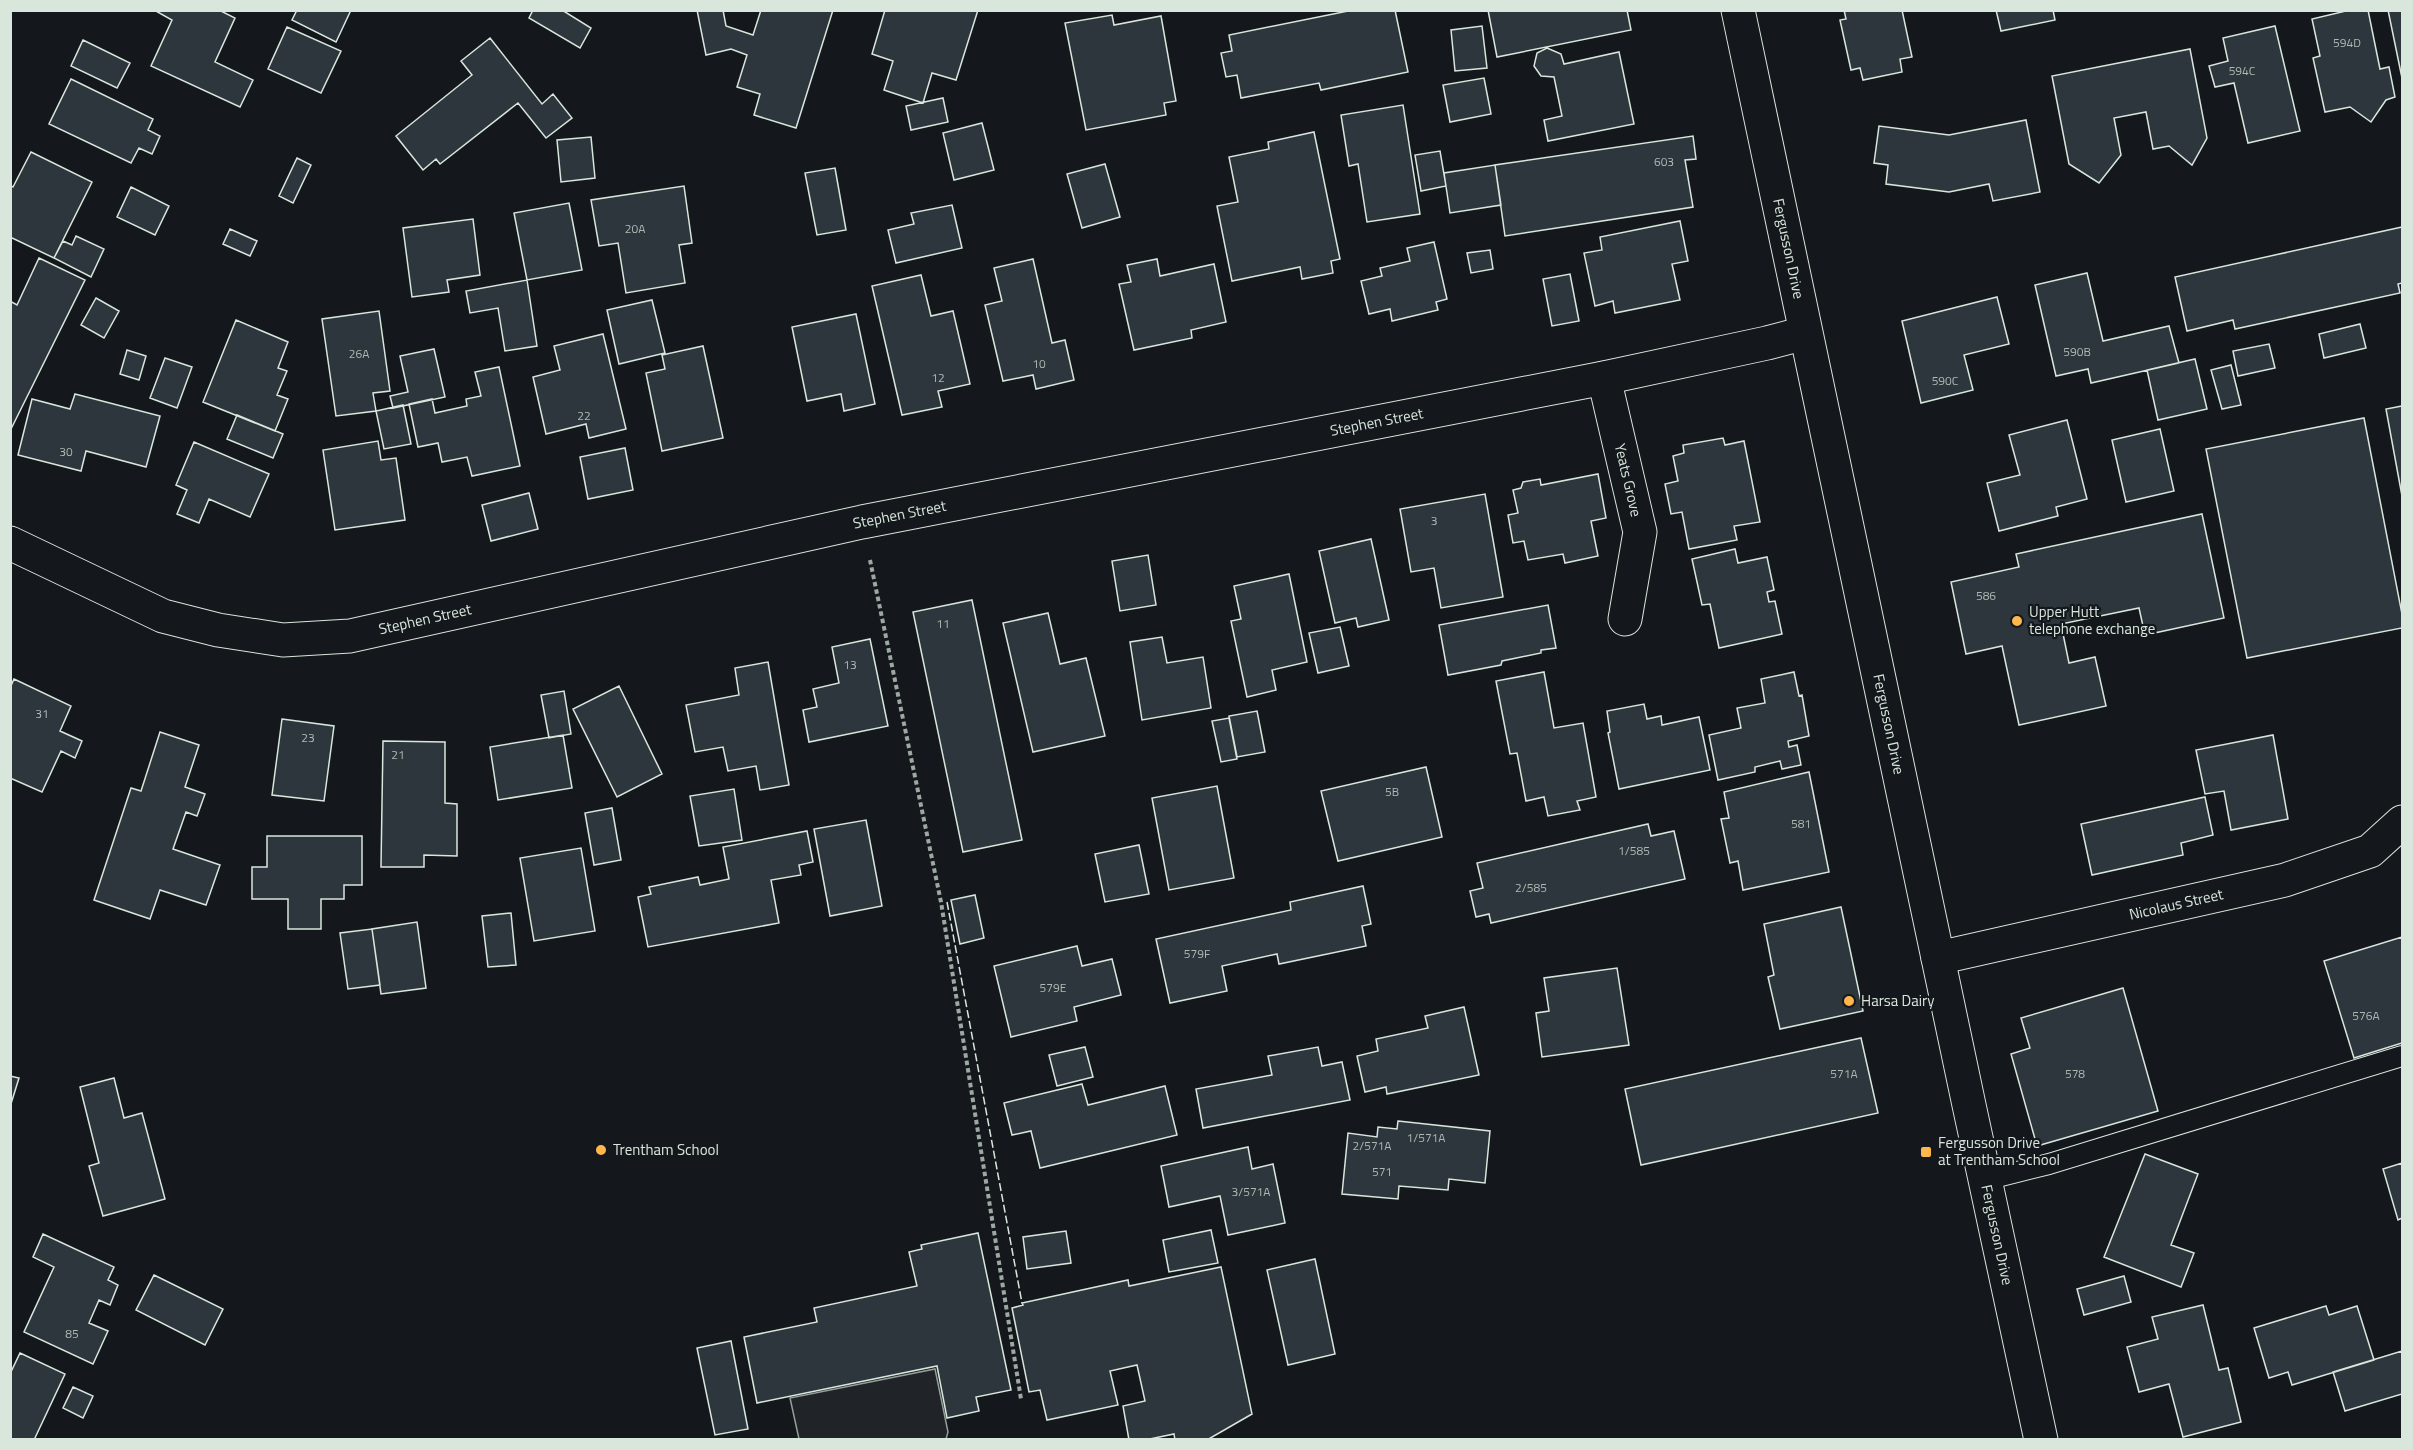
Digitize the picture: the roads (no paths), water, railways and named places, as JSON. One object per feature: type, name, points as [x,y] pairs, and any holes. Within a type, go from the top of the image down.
[{"type":"street","name":"Fergusson Drive","points":[[1738,10],[2041,1440]]},
{"type":"street","name":"Stephen Street","points":[[10,543],[163,616],[218,630],[283,640],[350,636],[862,522],[1604,378],[1805,333]]},
{"type":"street","name":"Yeats Grove","points":[[1604,378],[1640,532],[1625,619]]},
{"type":"street","name":"Nicolaus Street","points":[[1938,958],[2285,880],[2370,851],[2403,822]]},
{"type":"lane","points":[[1985,1180],[2049,1164],[2403,1056]]},
{"type":"place","name":"Upper Hutt telephone exchange","points":[[2017,621]]},
{"type":"place","name":"Harsa Dairy","points":[[1849,1001]]},
{"type":"place","name":"Trentham School","points":[[601,1150]]},
{"type":"place","name":"Fergusson Drive at Trentham School","points":[[1926,1152]]}]
